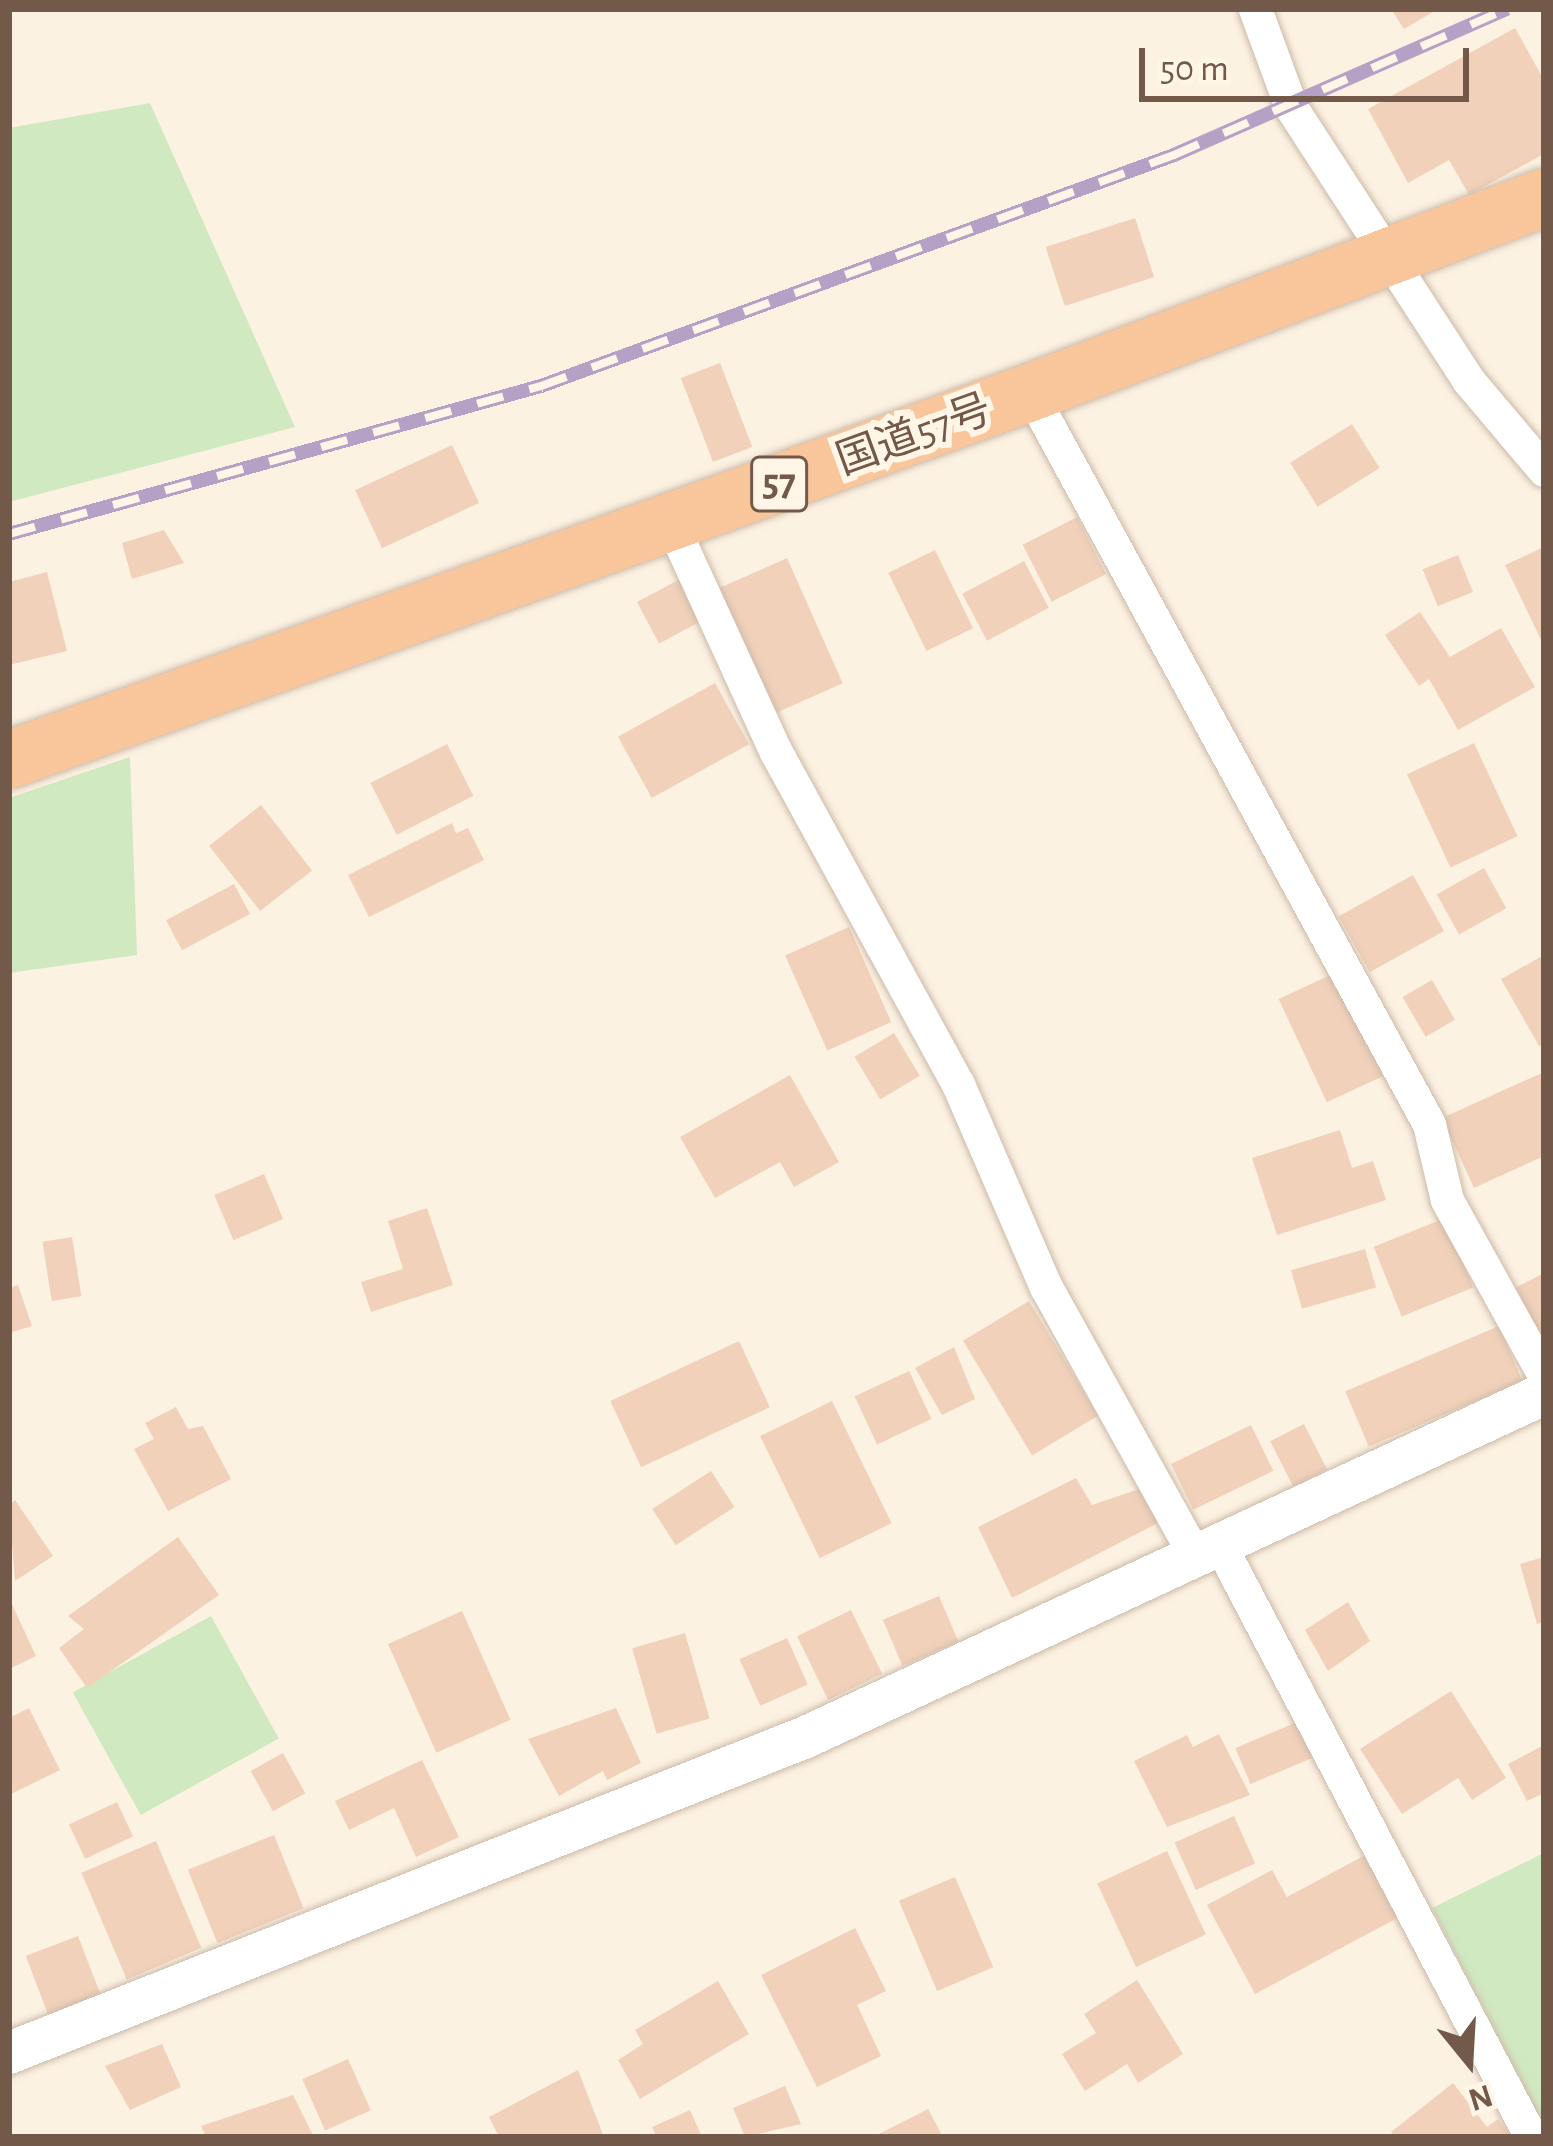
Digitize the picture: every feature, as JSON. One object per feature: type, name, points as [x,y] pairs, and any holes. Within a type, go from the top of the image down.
[{"type":"highway","name":"国道57号","points":[[9,759],[671,524],[1393,258],[1544,197]]},
{"type":"street","points":[[1255,9],[1291,106],[1468,380],[1544,470]]},
{"type":"street","points":[[1030,392],[1418,1104],[1447,1200],[1544,1375]]},
{"type":"street","points":[[671,524],[776,752],[958,1084],[1046,1287],[1208,1550],[1531,2137]]},
{"type":"street","points":[[9,2053],[806,1736],[1544,1394]]},
{"type":"green space","points":[[150,103],[295,427],[9,502],[9,128]]},
{"type":"green space","points":[[130,757],[137,955],[9,973],[9,798]]},
{"type":"green space","points":[[211,1616],[279,1738],[141,1815],[73,1693]]},
{"type":"green space","points":[[1544,1853],[1544,2126],[1432,1908]]},
{"type":"building","points":[[1391,9],[1438,9],[1404,29]]},
{"type":"building","points":[[1515,28],[1544,80],[1544,154],[1469,195],[1449,160],[1408,183],[1368,109]]},
{"type":"building","points":[[1135,218],[1154,277],[1065,306],[1046,247]]},
{"type":"building","points":[[720,363],[752,447],[713,462],[681,378]]},
{"type":"building","points":[[1352,424],[1380,468],[1318,507],[1290,463]]},
{"type":"building","points":[[452,445],[479,503],[382,548],[355,490]]},
{"type":"building","points":[[1077,517],[1106,574],[1052,602],[1023,545]]},
{"type":"building","points":[[164,530],[184,563],[132,579],[122,543]]},
{"type":"building","points":[[1544,547],[1544,646],[1505,565]]},
{"type":"building","points":[[935,550],[973,628],[926,651],[888,573]]},
{"type":"building","points":[[1458,555],[1473,592],[1438,606],[1423,569]]},
{"type":"building","points":[[787,558],[843,683],[775,713],[719,588]]},
{"type":"building","points":[[1024,561],[1049,608],[987,641],[962,594]]},
{"type":"building","points":[[47,572],[67,651],[9,665],[9,582]]},
{"type":"building","points":[[682,578],[704,619],[659,643],[637,602]]},
{"type":"building","points":[[1420,612],[1450,657],[1501,628],[1535,687],[1458,730],[1429,679],[1419,686],[1385,635]]},
{"type":"building","points":[[715,683],[749,744],[652,798],[618,737]]},
{"type":"building","points":[[1474,743],[1518,836],[1450,868],[1407,774]]},
{"type":"building","points":[[447,744],[473,796],[397,835],[370,783]]},
{"type":"building","points":[[261,805],[312,870],[260,911],[209,846]]},
{"type":"building","points":[[452,823],[456,833],[468,828],[484,860],[369,917],[348,875]]},
{"type":"building","points":[[1484,868],[1506,908],[1459,934],[1437,894]]},
{"type":"building","points":[[1413,875],[1444,931],[1370,972],[1339,916]]},
{"type":"building","points":[[234,884],[250,914],[182,950],[166,920]]},
{"type":"building","points":[[849,927],[891,1022],[827,1050],[785,955]]},
{"type":"building","points":[[1544,955],[1544,1043],[1539,1046],[1501,979]]},
{"type":"building","points":[[1343,969],[1391,1072],[1327,1102],[1279,999]]},
{"type":"building","points":[[1432,980],[1455,1020],[1426,1037],[1403,997]]},
{"type":"building","points":[[894,1033],[920,1076],[880,1100],[855,1057]]},
{"type":"building","points":[[1544,1072],[1544,1156],[1474,1188],[1442,1118]]},
{"type":"building","points":[[790,1075],[839,1162],[794,1187],[780,1162],[715,1198],[680,1137]]},
{"type":"building","points":[[1340,1130],[1352,1168],[1373,1161],[1386,1200],[1277,1235],[1252,1158]]},
{"type":"building","points":[[264,1174],[283,1219],[233,1240],[214,1195]]},
{"type":"building","points":[[427,1208],[453,1285],[371,1312],[361,1282],[403,1269],[388,1221]]},
{"type":"building","points":[[1445,1218],[1473,1288],[1402,1316],[1374,1247]]},
{"type":"building","points":[[72,1237],[81,1296],[52,1301],[42,1242]]},
{"type":"building","points":[[1365,1249],[1376,1287],[1302,1309],[1291,1270]]},
{"type":"building","points":[[1544,1273],[1544,1344],[1515,1288]]},
{"type":"building","points":[[18,1285],[32,1326],[9,1333],[9,1288]]},
{"type":"building","points":[[1029,1301],[1098,1416],[1032,1456],[963,1341]]},
{"type":"building","points":[[1499,1326],[1522,1381],[1369,1446],[1345,1391]]},
{"type":"building","points":[[739,1341],[770,1407],[641,1467],[610,1401]]},
{"type":"building","points":[[954,1347],[975,1399],[942,1415],[915,1368]]},
{"type":"building","points":[[909,1371],[931,1419],[877,1444],[855,1396]]},
{"type":"building","points":[[832,1401],[892,1523],[820,1558],[760,1436]]},
{"type":"building","points":[[176,1407],[188,1429],[203,1426],[231,1479],[168,1511],[134,1449],[154,1439],[145,1423]]},
{"type":"building","points":[[1304,1424],[1327,1469],[1293,1487],[1270,1441]]},
{"type":"building","points":[[1251,1425],[1273,1471],[1193,1510],[1171,1464]]},
{"type":"building","points":[[711,1471],[734,1507],[676,1545],[652,1509]]},
{"type":"building","points":[[1076,1478],[1092,1505],[1142,1488],[1160,1522],[1012,1598],[978,1527]]},
{"type":"building","points":[[15,1500],[53,1556],[15,1581],[9,1505]]},
{"type":"building","points":[[178,1537],[219,1595],[87,1688],[59,1648],[84,1629],[68,1616]]},
{"type":"building","points":[[1544,1557],[1544,1622],[1537,1624],[1520,1564]]},
{"type":"building","points":[[939,1596],[959,1642],[902,1666],[883,1620]]},
{"type":"building","points":[[9,1598],[36,1656],[9,1669]]},
{"type":"building","points":[[1348,1602],[1370,1641],[1328,1671],[1305,1630]]},
{"type":"building","points":[[851,1610],[882,1674],[828,1700],[797,1636]]},
{"type":"building","points":[[462,1611],[510,1720],[436,1753],[388,1644]]},
{"type":"building","points":[[685,1633],[710,1719],[657,1734],[632,1648]]},
{"type":"building","points":[[787,1638],[808,1685],[760,1706],[739,1659]]},
{"type":"building","points":[[1451,1691],[1506,1778],[1472,1800],[1458,1778],[1402,1814],[1360,1749]]},
{"type":"building","points":[[29,1708],[60,1770],[9,1795],[9,1718]]},
{"type":"building","points":[[616,1708],[641,1763],[607,1780],[603,1771],[559,1796],[528,1739]]},
{"type":"building","points":[[1297,1722],[1312,1758],[1251,1784],[1235,1748]]},
{"type":"building","points":[[1219,1734],[1250,1795],[1167,1827],[1134,1761],[1187,1735],[1193,1747]]},
{"type":"building","points":[[1544,1745],[1544,1793],[1527,1801],[1508,1764]]},
{"type":"building","points":[[283,1753],[305,1793],[273,1811],[251,1771]]},
{"type":"building","points":[[422,1760],[459,1837],[416,1857],[394,1808],[349,1830],[335,1801]]},
{"type":"building","points":[[117,1802],[133,1836],[85,1859],[69,1824]]},
{"type":"building","points":[[1234,1816],[1255,1864],[1196,1890],[1175,1842]]},
{"type":"building","points":[[274,1835],[304,1908],[217,1943],[188,1870]]},
{"type":"building","points":[[156,1841],[201,1948],[127,1979],[81,1873]]},
{"type":"building","points":[[1167,1851],[1206,1934],[1136,1967],[1097,1884]]},
{"type":"building","points":[[1369,1853],[1403,1915],[1255,1994],[1207,1905],[1272,1870],[1287,1897]]},
{"type":"building","points":[[955,1877],[993,1967],[937,1991],[899,1901]]},
{"type":"building","points":[[855,1928],[886,1991],[857,2005],[881,2056],[817,2087],[761,1975]]},
{"type":"building","points":[[78,1936],[101,1995],[48,2015],[26,1956]]},
{"type":"building","points":[[1137,1980],[1183,2054],[1138,2083],[1127,2064],[1085,2091],[1062,2054],[1096,2033],[1084,2014]]},
{"type":"building","points":[[718,1981],[749,2034],[640,2099],[618,2060],[643,2044],[635,2030]]},
{"type":"building","points":[[162,2044],[181,2087],[130,2110],[105,2066]]},
{"type":"building","points":[[348,2059],[371,2110],[325,2130],[302,2079]]},
{"type":"building","points":[[578,2070],[604,2137],[499,2137],[489,2117]]},
{"type":"building","points":[[1453,2083],[1487,2127],[1498,2119],[1512,2137],[1395,2137],[1391,2132]]},
{"type":"building","points":[[785,2086],[801,2124],[745,2137],[733,2108]]},
{"type":"building","points":[[293,2095],[314,2137],[206,2137],[201,2126]]},
{"type":"building","points":[[928,2109],[943,2137],[873,2137]]},
{"type":"building","points":[[690,2110],[702,2137],[656,2137],[652,2127]]},
{"type":"railway","points":[[9,534],[541,386],[1174,155],[1507,9]]}]
